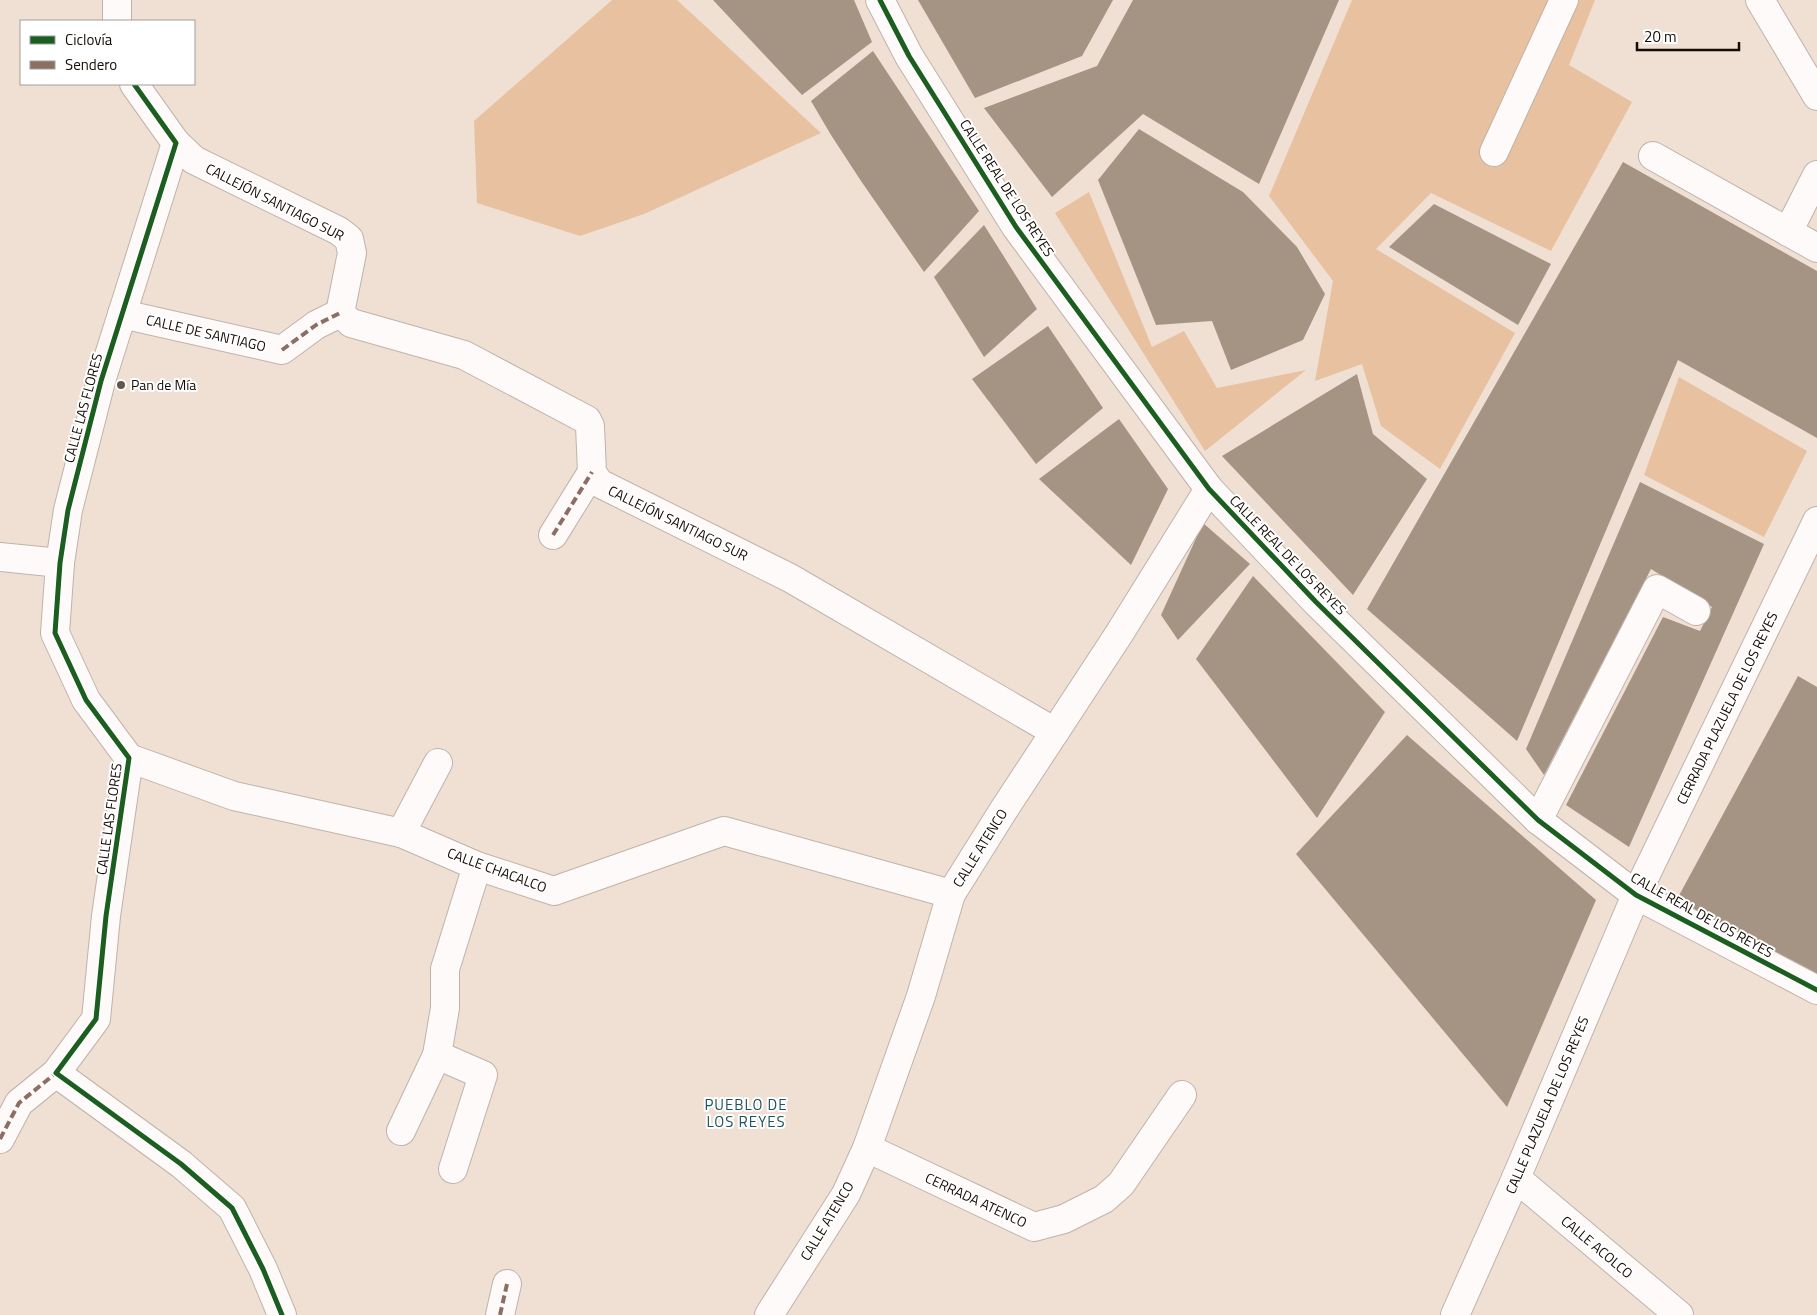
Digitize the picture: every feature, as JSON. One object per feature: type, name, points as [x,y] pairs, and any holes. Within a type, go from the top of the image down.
[{"type":"street","points":[[117,0],[117,20]]},
{"type":"street","name":"CALLE REAL DE LOS REYES","points":[[880,0],[909,56],[1016,227],[1209,489],[1316,602],[1538,820],[1636,895],[1817,990]]},
{"type":"street","points":[[1494,152],[1564,0]]},
{"type":"street","points":[[1760,0],[1817,96]]},
{"type":"street","points":[[135,85],[176,143]]},
{"type":"street","name":"CALLEJÓN SANTIAGO SUR","points":[[176,143],[194,160],[339,231],[349,239],[352,253],[340,313]]},
{"type":"street","name":"CALLE LAS FLORES","points":[[0,1139],[19,1103],[56,1073],[96,1019],[106,916],[129,758],[86,700],[56,633],[60,562],[68,510],[98,390],[176,143]]},
{"type":"street","points":[[1653,156],[1817,248]]},
{"type":"street","points":[[1788,232],[1817,175]]},
{"type":"street","points":[[340,313],[352,324],[464,355],[587,420],[590,426],[592,472],[553,535]]},
{"type":"street","name":"CALLE DE SANTIAGO","points":[[122,314],[282,350],[316,325],[340,313]]},
{"type":"street","name":"CALLEJÓN SANTIAGO SUR","points":[[592,472],[598,484],[790,578],[1055,732]]},
{"type":"street","name":"CALLE ATENCO","points":[[769,1315],[846,1194],[867,1148],[921,996],[951,894],[1119,634],[1209,489]]},
{"type":"street","name":"CERRADA PLAZUELA DE LOS REYES","points":[[1636,895],[1817,521]]},
{"type":"street","points":[[0,557],[60,562]]},
{"type":"street","points":[[1538,820],[1657,590],[1696,611]]},
{"type":"street","name":"CALLE CHACALCO","points":[[129,758],[234,796],[401,833],[477,866],[554,891],[724,831],[951,894]]},
{"type":"street","points":[[401,833],[438,763]]},
{"type":"street","points":[[401,1131],[438,1055],[445,1008],[444,969],[477,866]]},
{"type":"street","name":"CALLE PLAZUELA DE LOS REYES","points":[[1456,1315],[1636,895]]},
{"type":"street","points":[[438,1055],[483,1075],[453,1169]]},
{"type":"street","points":[[56,1073],[181,1164],[232,1208],[263,1269],[282,1315]]},
{"type":"street","name":"CERRADA ATENCO","points":[[867,1148],[1034,1227],[1064,1219],[1104,1199],[1121,1184],[1182,1095]]},
{"type":"street","name":"CALLE ACOLCO","points":[[1516,1178],[1679,1315]]},
{"type":"street","points":[[500,1315],[507,1284]]},
{"type":"shaded area","points":[[612,0],[677,0],[821,133],[644,214],[580,236],[477,203],[474,121]]},
{"type":"shaded area","points":[[1352,0],[1595,0],[1569,65],[1632,102],[1551,251],[1431,193],[1376,249],[1515,333],[1440,469],[1381,426],[1362,364],[1315,381],[1333,281],[1269,196]]},
{"type":"shaded area","points":[[1089,192],[1152,347],[1184,331],[1217,388],[1306,370],[1205,451],[1055,213]]},
{"type":"shaded area","points":[[1679,377],[1807,451],[1764,537],[1644,475]]},
{"type":"building","points":[[713,0],[854,0],[872,42],[802,95]]},
{"type":"building","points":[[918,0],[1113,0],[1082,56],[975,98]]},
{"type":"building","points":[[1133,0],[1339,0],[1259,184],[1143,114],[1052,197],[984,108],[1097,66]]},
{"type":"building","points":[[873,51],[979,211],[924,272],[861,181],[811,101]]},
{"type":"building","points":[[1139,129],[1243,192],[1297,247],[1325,294],[1303,340],[1231,370],[1212,321],[1156,325],[1098,180]]},
{"type":"building","points":[[1623,162],[1817,271],[1817,438],[1678,360],[1517,741],[1367,609]]},
{"type":"building","points":[[1434,204],[1551,264],[1518,325],[1389,247]]},
{"type":"building","points":[[984,225],[1037,309],[984,357],[934,277]]},
{"type":"building","points":[[1048,326],[1103,408],[1036,464],[972,379]]},
{"type":"building","points":[[1357,374],[1373,434],[1427,479],[1353,595],[1222,456]]},
{"type":"building","points":[[1119,419],[1168,489],[1131,565],[1039,479]]},
{"type":"building","points":[[1640,482],[1764,544],[1629,847],[1566,805],[1663,617],[1700,631],[1712,607],[1651,569],[1544,775],[1526,749]]},
{"type":"building","points":[[1203,523],[1250,564],[1178,640],[1161,615]]},
{"type":"building","points":[[1253,576],[1385,712],[1317,818],[1196,659]]},
{"type":"building","points":[[1798,676],[1817,687],[1817,974],[1676,901]]},
{"type":"building","points":[[1407,735],[1596,900],[1507,1107],[1296,854]]},
{"type":"marked path","points":[[282,350],[316,325],[340,313]]},
{"type":"marked path","points":[[553,535],[592,472]]},
{"type":"marked path","points":[[0,1139],[19,1103],[56,1073]]},
{"type":"marked path","points":[[500,1315],[507,1284]]},
{"type":"cycle path","points":[[880,0],[909,56],[1016,227],[1209,489],[1316,602],[1538,820],[1636,895],[1817,990]]},
{"type":"cycle path","points":[[135,85],[176,143],[101,381],[68,510],[60,563],[55,633],[86,700],[129,758],[106,916],[96,1019],[56,1073],[181,1164],[232,1208],[263,1269],[282,1315]]},
{"type":"place","name":"Pan de Mía","points":[[121,385]]},
{"type":"district","name":"PUEBLO DE LOS REYES","points":[[746,1114]]}]
